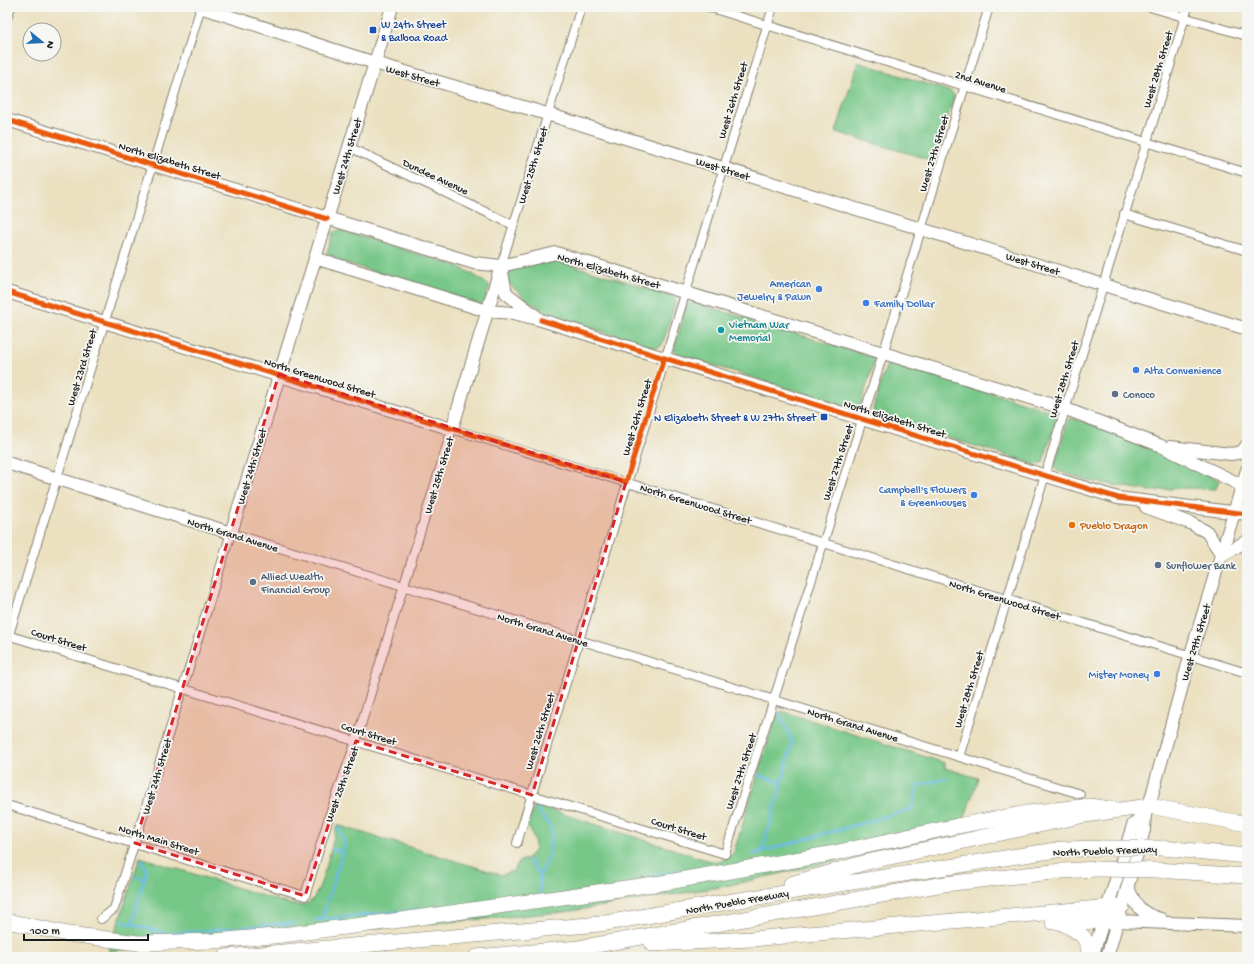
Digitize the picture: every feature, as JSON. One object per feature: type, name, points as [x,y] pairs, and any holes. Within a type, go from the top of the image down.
[{"type":"highway","points":[[7,921],[68,934],[138,943],[213,941],[274,936],[401,920],[668,882],[829,854],[957,826],[1028,813],[1089,806],[1118,810],[1147,810],[1247,824]]},
{"type":"highway","points":[[727,902],[867,862],[1085,815],[1118,810]]},
{"type":"highway","name":"North Pueblo Freeway","points":[[226,957],[600,924],[727,902],[1062,849],[1163,848],[1247,856]]},
{"type":"highway","name":"North Pueblo Freeway","points":[[476,957],[579,948],[944,884],[1062,871],[1097,869],[1156,870],[1247,876]]},
{"type":"highway","points":[[1002,917],[1062,922],[1112,914]]},
{"type":"highway","points":[[579,948],[752,939],[1002,917],[1112,914]]},
{"type":"highway","points":[[1062,922],[1080,932],[1086,942],[1091,957]]},
{"type":"main road","name":"West Street","points":[[201,7],[375,63],[548,114],[1247,329]]},
{"type":"main road","name":"West 24th Street","points":[[231,533],[392,7]]},
{"type":"main road","name":"North Elizabeth Street","points":[[7,120],[474,263],[501,266],[556,253],[1066,409],[1159,445],[1245,487]]},
{"type":"main road","name":"North Elizabeth Street","points":[[314,258],[487,311],[513,313],[541,320],[1125,500],[1247,514]]},
{"type":"main road","name":"West 25th Street","points":[[452,428],[501,266]]},
{"type":"main road","points":[[501,266],[506,293],[541,320]]},
{"type":"main road","name":"North Greenwood Street","points":[[7,292],[452,428]]},
{"type":"main road","points":[[1159,445],[1230,454],[1242,452],[1247,446]]},
{"type":"main road","name":"North Grand Avenue","points":[[7,463],[231,533]]},
{"type":"main road","name":"West 29th Street","points":[[1091,957],[1112,914],[1128,888],[1144,830],[1147,810],[1190,657],[1234,512],[1245,487],[1247,470]]},
{"type":"main road","points":[[1125,500],[1190,523],[1207,532],[1222,555],[1247,540]]},
{"type":"main road","name":"West 29th Street","points":[[1112,914],[1133,824],[1147,810]]},
{"type":"main road","points":[[1128,888],[1136,906],[1149,916],[1175,924]]},
{"type":"main road","points":[[1107,957],[1112,914],[1175,924],[1247,926]]},
{"type":"street","points":[[7,18],[10,7]]},
{"type":"street","name":"West 23rd Street","points":[[8,637],[154,165],[201,7]]},
{"type":"street","name":"West 25th Street","points":[[501,266],[581,7]]},
{"type":"street","name":"2nd Avenue","points":[[708,7],[1247,173]]},
{"type":"street","name":"West 26th Street","points":[[517,843],[772,7]]},
{"type":"street","name":"West 27th Street","points":[[725,854],[883,354],[988,7]]},
{"type":"street","points":[[1150,7],[1247,36]]},
{"type":"street","name":"West 28th Street","points":[[959,757],[1188,7]]},
{"type":"street","name":"Dundee Avenue","points":[[349,147],[513,225]]},
{"type":"street","points":[[1124,214],[1247,251]]},
{"type":"street","name":"West 25th Street","points":[[305,896],[329,816],[356,741],[452,428]]},
{"type":"street","name":"North Greenwood Street","points":[[452,428],[1190,657],[1247,673]]},
{"type":"street","name":"North Grand Avenue","points":[[231,533],[1080,794]]},
{"type":"street","name":"West 24th Street","points":[[101,918],[114,909],[136,843],[231,533]]},
{"type":"street","name":"Court Street","points":[[8,637],[183,688],[725,854]]},
{"type":"street","name":"North Main Street","points":[[7,805],[136,843],[305,896]]},
{"type":"highlighted area","points":[[279,374],[626,482],[532,795],[356,741],[305,896],[135,843]]},
{"type":"green space","points":[[858,62],[952,92],[954,97],[934,161],[836,132]]},
{"type":"green space","points":[[339,230],[457,266],[471,273],[490,286],[483,305],[326,257],[333,232]]},
{"type":"green space","points":[[535,263],[565,263],[674,296],[676,301],[662,345],[656,348],[552,316],[527,300],[508,283],[507,274],[517,267]]},
{"type":"green space","points":[[693,302],[872,357],[874,363],[860,406],[855,409],[676,354],[674,348],[686,307],[688,303]]},
{"type":"green space","points":[[894,363],[1054,412],[1057,418],[1043,462],[1037,465],[874,415],[873,409],[886,366]]},
{"type":"green space","points":[[1071,418],[1113,431],[1219,480],[1216,489],[1181,488],[1150,491],[1090,481],[1057,471],[1054,466],[1067,423]]},
{"type":"green space","points":[[781,711],[945,763],[945,768],[978,778],[960,832],[726,886],[565,912],[109,951],[140,857],[292,905],[303,905],[312,900],[320,886],[337,825],[502,875],[513,871],[520,861],[527,859],[535,850],[534,838],[527,826],[535,805],[707,860],[722,860],[734,852],[776,716]]},
{"type":"waterway","points":[[762,851],[782,783],[792,742],[780,714]]},
{"type":"waterway","points":[[758,775],[782,783]]},
{"type":"waterway","points":[[753,854],[912,809],[917,786],[946,778]]},
{"type":"waterway","points":[[536,808],[552,829],[548,859],[539,877]]},
{"type":"waterway","points":[[322,918],[345,845],[339,828]]},
{"type":"waterway","points":[[332,849],[343,852]]},
{"type":"waterway","points":[[132,924],[147,870],[141,860]]},
{"type":"waterway","points":[[528,860],[539,873],[540,893]]},
{"type":"waterway","points":[[644,878],[679,871]]},
{"type":"waterway","points":[[136,876],[144,880]]},
{"type":"waterway","points":[[315,920],[426,909]]},
{"type":"waterway","points":[[121,921],[167,934],[294,923]]},
{"type":"cycle path","points":[[7,120],[327,219]]},
{"type":"cycle path","points":[[7,292],[626,482],[664,358]]},
{"type":"cycle path","points":[[541,320],[1118,498],[1247,514]]},
{"type":"place","name":"W 24th Street & Balboa Road","points":[[373,30]]},
{"type":"place","name":"American Jewelry & Pawn","points":[[819,289]]},
{"type":"place","name":"Family Dollar","points":[[866,303]]},
{"type":"place","name":"Vietnam War Memorial","points":[[721,330]]},
{"type":"place","name":"Alta Convenience","points":[[1136,370]]},
{"type":"place","name":"Conoco","points":[[1115,394]]},
{"type":"place","name":"N Elizabeth Street & W 27th Street","points":[[824,417]]},
{"type":"place","name":"Campbell's Flowers & Greenhouses","points":[[974,495]]},
{"type":"place","name":"Pueblo Dragon","points":[[1072,525]]},
{"type":"place","name":"Sunflower Bank","points":[[1158,565]]},
{"type":"place","name":"Allied Wealth Financial Group","points":[[253,582]]},
{"type":"place","name":"Mister Money","points":[[1157,674]]}]
